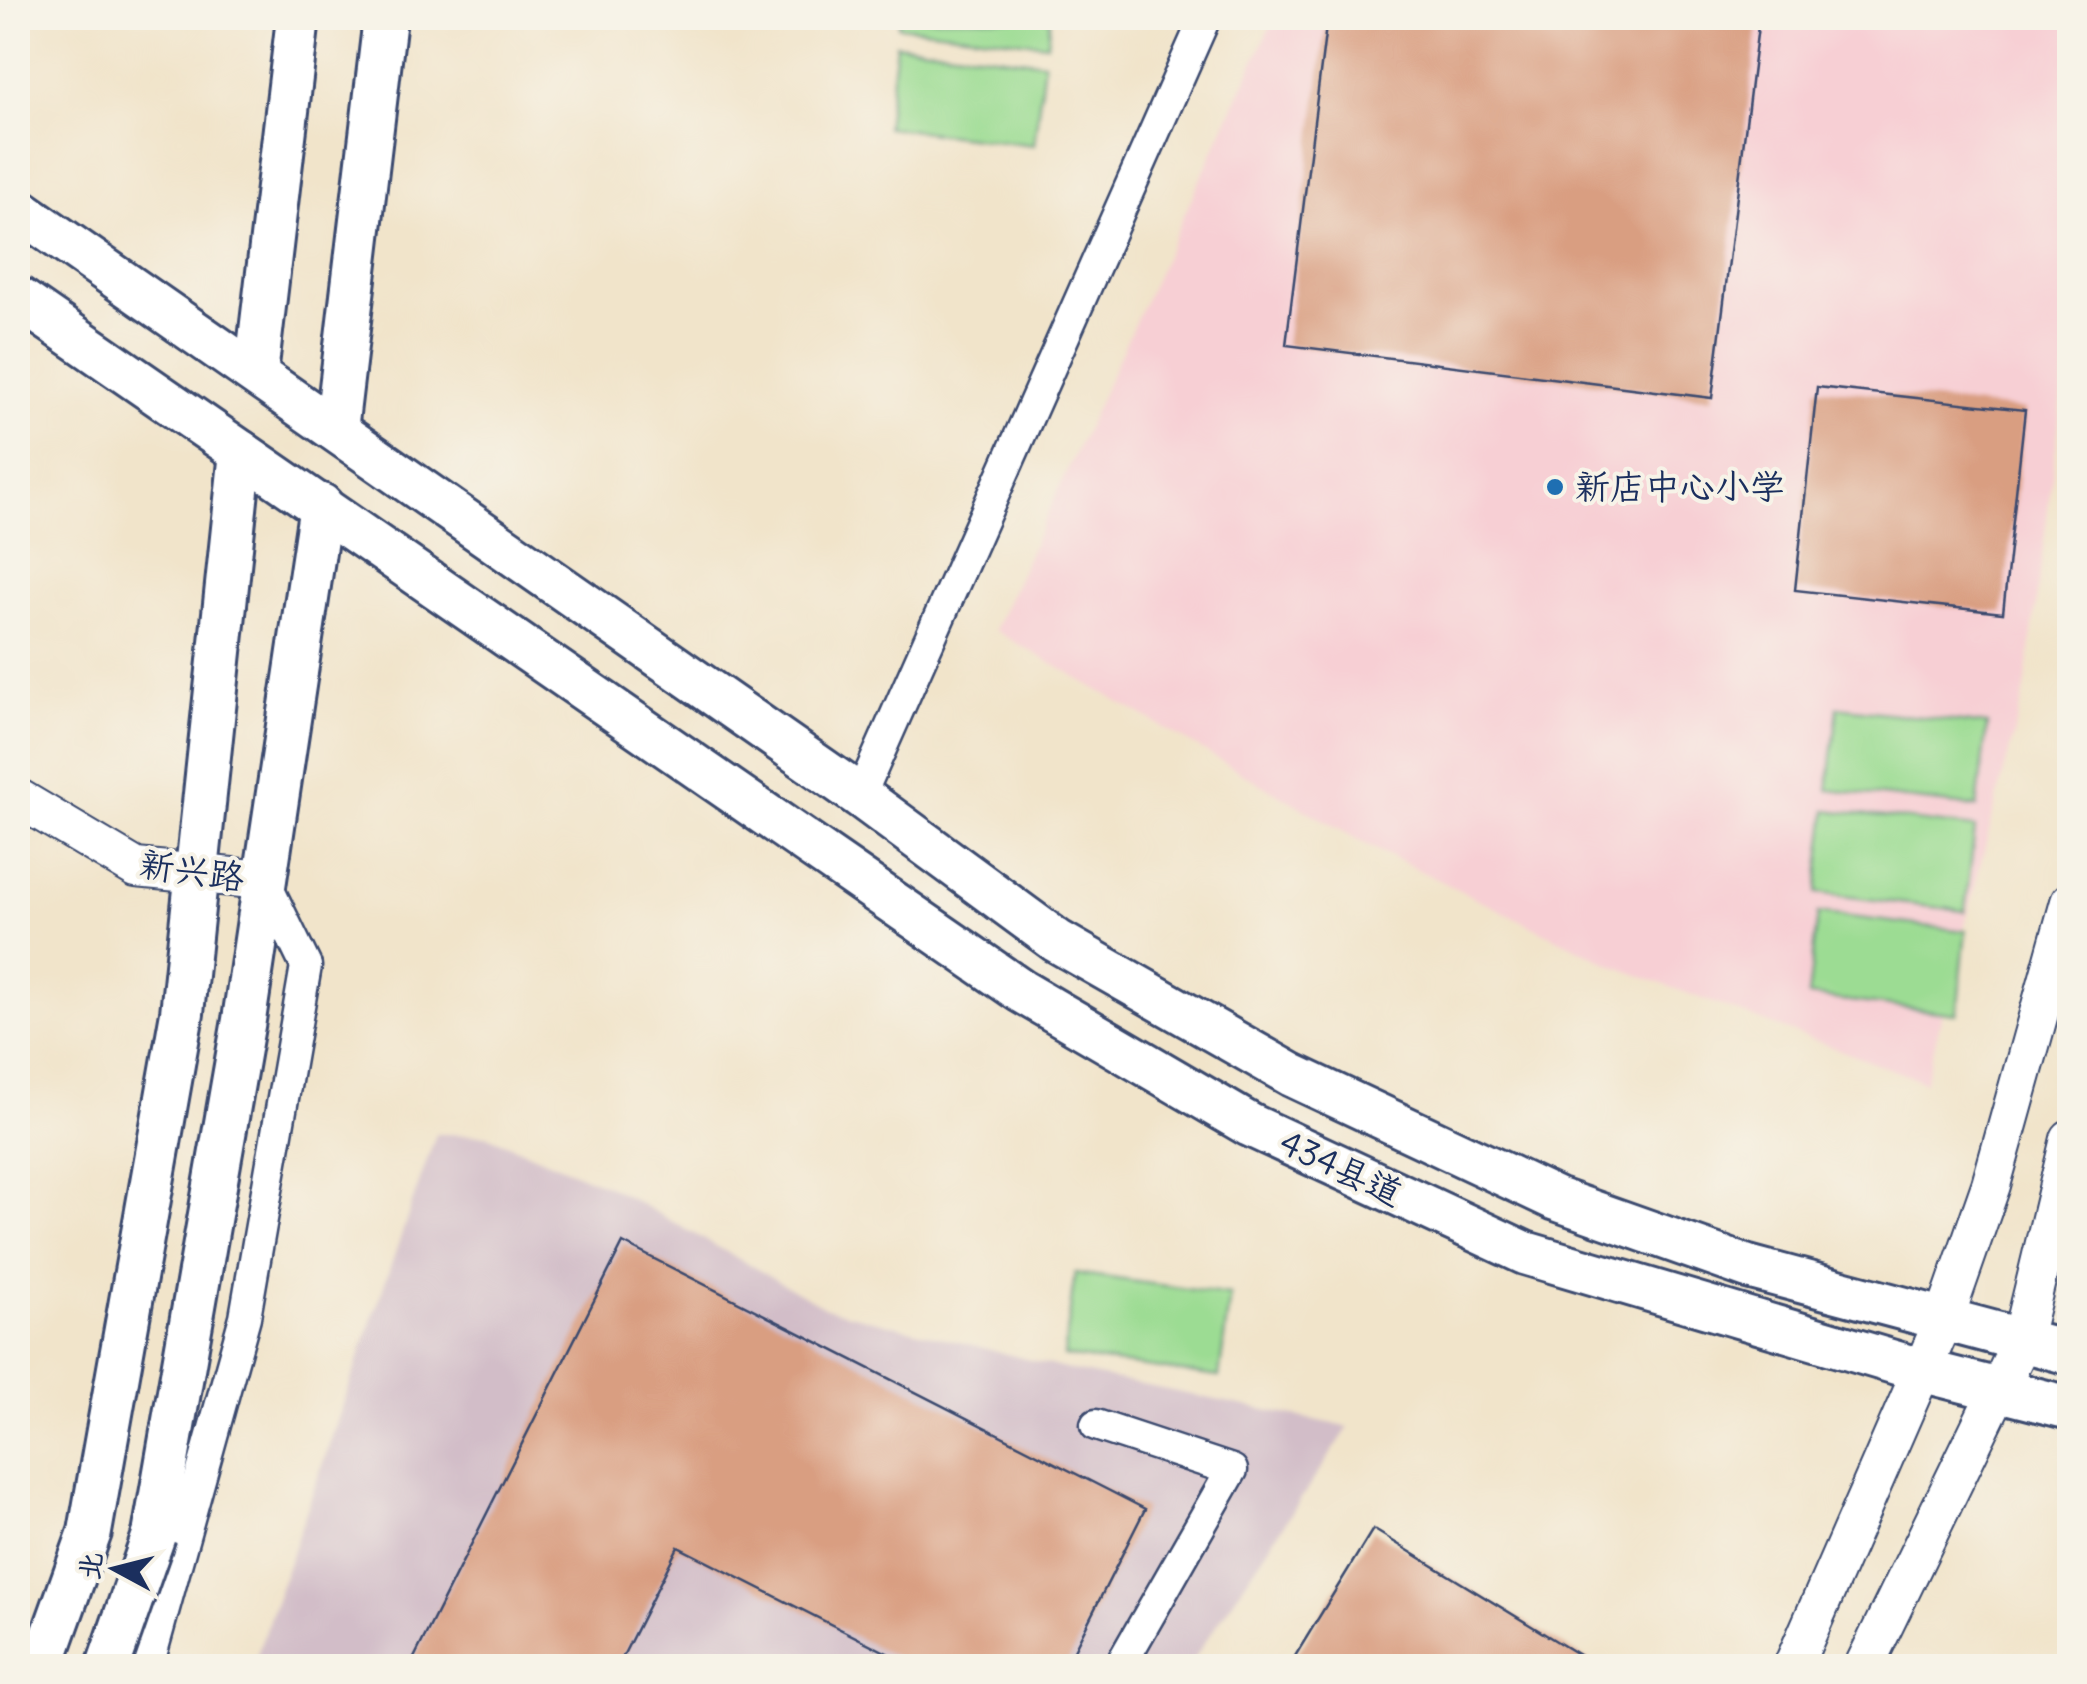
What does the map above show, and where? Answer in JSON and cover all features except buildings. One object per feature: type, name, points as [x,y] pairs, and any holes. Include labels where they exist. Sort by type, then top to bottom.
[{"type":"main road","points":[[256,374],[298,18]]},
{"type":"main road","points":[[336,430],[385,18]]},
{"type":"main road","name":"434县道","points":[[18,209],[758,724],[1058,941],[1292,1075],[1556,1200],[1748,1267],[1942,1322],[2070,1353]]},
{"type":"main road","name":"434县道","points":[[18,298],[1021,991],[1250,1125],[1525,1253],[1996,1391],[2070,1408]]},
{"type":"main road","points":[[42,1666],[90,1532],[182,1013],[241,452]]},
{"type":"main road","points":[[108,1666],[154,1535],[264,880],[321,505]]},
{"type":"street","points":[[860,796],[1205,18]]},
{"type":"street","name":"新兴路","points":[[18,798],[136,868],[264,880]]},
{"type":"street","points":[[148,1666],[245,1317],[306,966],[264,880]]},
{"type":"street","points":[[1793,1666],[1942,1322],[1991,1184],[2070,902]]},
{"type":"street","points":[[1864,1666],[2021,1342],[2070,1139]]},
{"type":"street","points":[[1096,1425],[1232,1470],[1120,1666]]},
{"type":"shaded area","name":"新店中心小学","points":[[1274,18],[2069,18],[2069,344],[2025,690],[1925,1082],[1614,966],[1365,844],[994,630]]},
{"type":"shaded area","points":[[436,1134],[487,1135],[614,1189],[826,1308],[1073,1371],[1349,1427],[1189,1666],[253,1666]]},
{"type":"green space","points":[[899,18],[1050,18],[1047,44],[898,26]]},
{"type":"green space","points":[[896,44],[1044,62],[1034,145],[886,127]]},
{"type":"green space","points":[[1838,707],[1987,725],[1977,807],[1828,790]]},
{"type":"green space","points":[[1827,810],[1975,828],[1965,911],[1817,893]]},
{"type":"green space","points":[[1818,913],[1966,931],[1957,1014],[1808,996]]},
{"type":"green space","points":[[1075,1273],[1230,1295],[1219,1377],[1064,1356]]},
{"type":"place","name":"新店中心小学","points":[[1555,487]]}]
